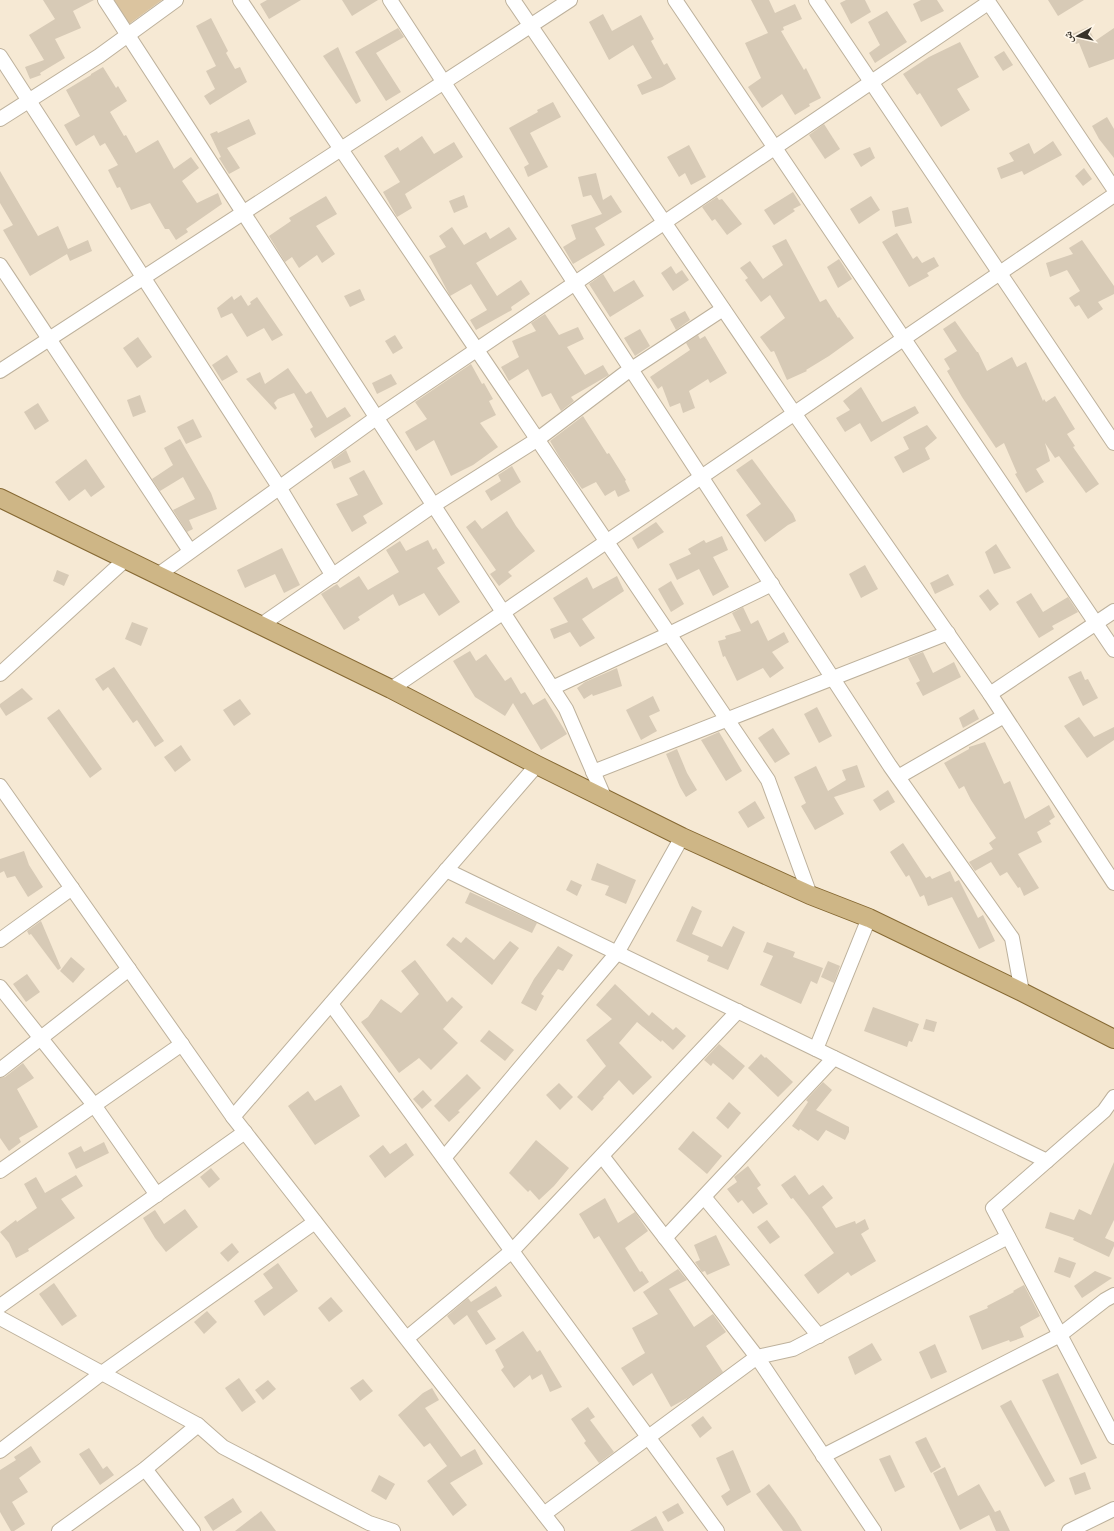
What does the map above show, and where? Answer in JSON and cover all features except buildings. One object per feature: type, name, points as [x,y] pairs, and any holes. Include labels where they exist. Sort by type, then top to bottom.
[{"type":"main road","points":[[0,498],[391,689],[536,765],[682,837],[810,896],[869,918],[1022,992],[1114,1039]]},
{"type":"street","points":[[104,0],[566,709],[605,799]]},
{"type":"street","points":[[0,119],[99,56],[176,0]]},
{"type":"street","points":[[240,0],[342,148],[768,780],[810,896]]},
{"type":"street","points":[[390,0],[898,777],[1012,938],[1022,992]]},
{"type":"street","points":[[513,0],[794,414],[990,694],[1114,883]]},
{"type":"street","points":[[0,371],[570,0]]},
{"type":"street","points":[[676,0],[1114,650]]},
{"type":"street","points":[[816,0],[1114,443]]},
{"type":"street","points":[[158,575],[376,418],[988,1],[1114,189]]},
{"type":"street","points":[[0,56],[279,487],[333,576]]},
{"type":"street","points":[[391,689],[1114,195]]},
{"type":"street","points":[[0,265],[190,552]]},
{"type":"street","points":[[261,625],[434,505],[538,438],[632,369],[723,309]]},
{"type":"street","points":[[0,674],[126,559]]},
{"type":"street","points":[[552,688],[772,584]]},
{"type":"street","points":[[990,694],[1114,611]]},
{"type":"street","points":[[593,772],[948,633]]},
{"type":"street","points":[[898,777],[1004,716]]},
{"type":"street","points":[[234,1117],[536,765]]},
{"type":"street","points":[[0,786],[245,1132],[557,1531]]},
{"type":"street","points":[[444,1158],[617,953],[682,837]]},
{"type":"street","points":[[446,870],[1047,1161]]},
{"type":"street","points":[[0,940],[72,888]]},
{"type":"street","points":[[816,1049],[869,918]]},
{"type":"street","points":[[0,1070],[129,969]]},
{"type":"street","points":[[0,986],[94,1105],[157,1195]]},
{"type":"street","points":[[331,1004],[717,1531]]},
{"type":"street","points":[[407,1338],[512,1251],[738,1011]]},
{"type":"street","points":[[0,1171],[182,1044]]},
{"type":"street","points":[[665,1238],[834,1058]]},
{"type":"street","points":[[1114,1097],[1104,1111],[993,1208],[1114,1437]]},
{"type":"street","points":[[0,1306],[245,1132]]},
{"type":"street","points":[[602,1156],[757,1357],[874,1531]]},
{"type":"street","points":[[704,1197],[819,1336]]},
{"type":"street","points":[[0,1451],[102,1373],[315,1222]]},
{"type":"street","points":[[544,1514],[757,1357],[793,1349],[1008,1237]]},
{"type":"street","points":[[823,1456],[1060,1335],[1105,1300],[1114,1295]]},
{"type":"street","points":[[0,1318],[198,1425],[223,1447],[365,1527],[393,1531]]},
{"type":"street","points":[[59,1531],[145,1469],[198,1425]]},
{"type":"street","points":[[145,1469],[193,1531]]},
{"type":"street","points":[[1069,1531],[1114,1509]]},
{"type":"shaded area","points":[[114,0],[162,0],[129,24]]}]
